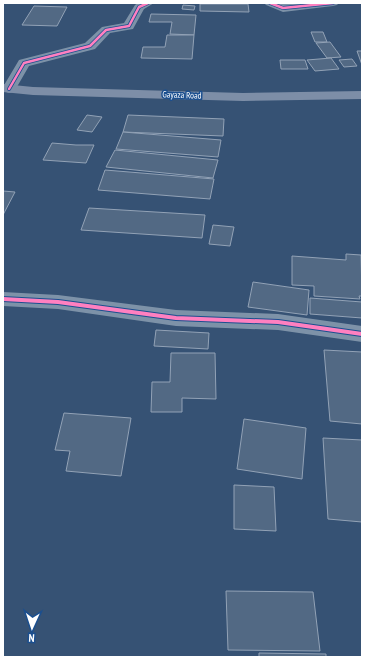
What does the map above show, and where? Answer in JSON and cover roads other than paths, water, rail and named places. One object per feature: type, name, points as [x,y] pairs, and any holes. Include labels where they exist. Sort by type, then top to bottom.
[{"type":"main road","name":"Gayaza Road","points":[[6,89],[243,97],[362,95]]},
{"type":"street","points":[[6,89],[24,63],[90,46],[106,30],[130,26],[139,7],[148,3]]},
{"type":"street","points":[[270,3],[283,8],[332,3]]},
{"type":"street","points":[[3,299],[58,302],[176,318],[278,322],[362,334]]}]
